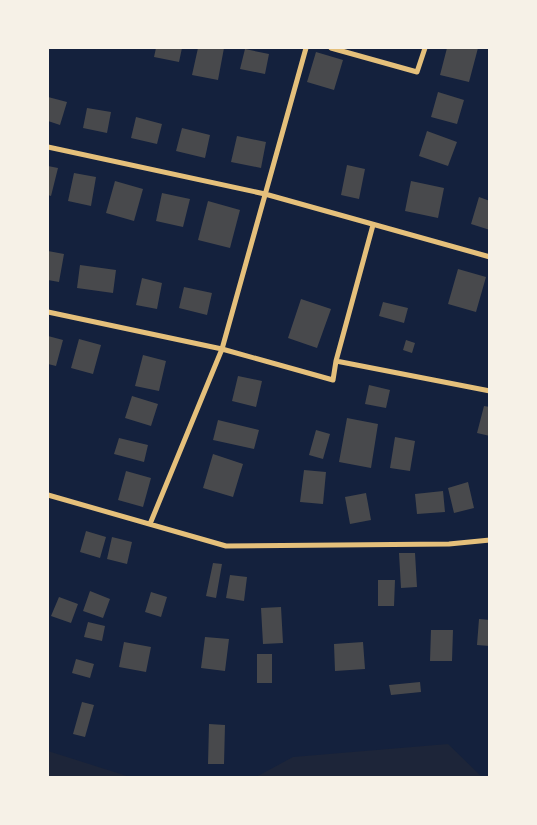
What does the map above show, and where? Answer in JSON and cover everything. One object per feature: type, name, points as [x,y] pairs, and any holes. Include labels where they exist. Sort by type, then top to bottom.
[{"type":"street","points":[[150,524],[222,349],[306,48]]},
{"type":"street","points":[[331,48],[417,72],[425,48]]},
{"type":"street","points":[[48,147],[265,194],[490,257]]},
{"type":"street","points":[[48,312],[222,349],[333,380],[336,361],[373,225]]},
{"type":"street","points":[[336,361],[490,391]]},
{"type":"street","points":[[48,495],[226,546],[448,544],[490,540]]},
{"type":"shaded area","points":[[448,744],[482,777],[256,777],[293,757]]},
{"type":"shaded area","points":[[48,751],[130,777],[48,777]]},
{"type":"building","points":[[156,48],[182,48],[179,62],[154,57]]},
{"type":"building","points":[[198,48],[224,48],[218,80],[192,75]]},
{"type":"building","points":[[447,48],[478,48],[469,82],[440,75]]},
{"type":"building","points":[[245,49],[269,54],[265,74],[240,69]]},
{"type":"building","points":[[316,52],[343,60],[334,90],[307,82]]},
{"type":"building","points":[[438,92],[464,100],[457,124],[431,117]]},
{"type":"building","points":[[48,97],[67,102],[60,125],[48,121]]},
{"type":"building","points":[[87,108],[111,112],[107,133],[83,128]]},
{"type":"building","points":[[136,117],[162,124],[157,144],[131,138]]},
{"type":"building","points":[[182,128],[210,135],[205,158],[176,151]]},
{"type":"building","points":[[427,131],[457,142],[448,166],[419,156]]},
{"type":"building","points":[[237,136],[266,142],[261,168],[231,162]]},
{"type":"building","points":[[347,165],[365,169],[359,199],[341,195]]},
{"type":"building","points":[[48,166],[58,168],[51,196],[48,195]]},
{"type":"building","points":[[74,173],[96,177],[91,206],[68,201]]},
{"type":"building","points":[[115,181],[143,189],[134,221],[106,213]]},
{"type":"building","points":[[411,181],[444,188],[438,218],[405,211]]},
{"type":"building","points":[[162,193],[190,199],[183,227],[156,221]]},
{"type":"building","points":[[479,197],[490,201],[490,230],[471,224]]},
{"type":"building","points":[[208,201],[240,210],[230,248],[198,240]]},
{"type":"building","points":[[48,251],[64,254],[59,282],[48,280]]},
{"type":"building","points":[[80,265],[116,270],[113,293],[77,288]]},
{"type":"building","points":[[458,269],[486,277],[476,312],[448,304]]},
{"type":"building","points":[[142,278],[162,283],[157,309],[136,305]]},
{"type":"building","points":[[184,287],[212,293],[207,315],[179,308]]},
{"type":"building","points":[[301,299],[331,309],[317,348],[288,338]]},
{"type":"building","points":[[383,302],[408,308],[404,323],[379,316]]},
{"type":"building","points":[[48,336],[63,340],[56,366],[48,364]]},
{"type":"building","points":[[79,339],[101,345],[93,374],[71,368]]},
{"type":"building","points":[[406,340],[415,343],[412,353],[403,350]]},
{"type":"building","points":[[143,355],[166,361],[159,391],[135,386]]},
{"type":"building","points":[[238,376],[262,381],[256,407],[232,401]]},
{"type":"building","points":[[369,385],[390,390],[386,408],[365,404]]},
{"type":"building","points":[[132,396],[158,404],[151,426],[125,418]]},
{"type":"building","points":[[484,406],[490,407],[490,436],[477,433]]},
{"type":"building","points":[[347,418],[378,424],[371,468],[339,462]]},
{"type":"building","points":[[218,420],[259,430],[254,449],[213,440]]},
{"type":"building","points":[[316,430],[330,434],[323,459],[309,455]]},
{"type":"building","points":[[395,437],[415,441],[410,471],[390,468]]},
{"type":"building","points":[[119,438],[148,445],[144,462],[114,454]]},
{"type":"building","points":[[213,454],[243,464],[233,497],[203,488]]},
{"type":"building","points":[[304,470],[326,472],[323,504],[300,502]]},
{"type":"building","points":[[126,471],[151,478],[143,507],[118,500]]},
{"type":"building","points":[[468,482],[474,508],[454,513],[448,488]]},
{"type":"building","points":[[443,491],[445,512],[417,514],[415,494]]},
{"type":"building","points":[[366,493],[371,520],[350,524],[345,497]]},
{"type":"building","points":[[86,531],[106,537],[100,558],[80,552]]},
{"type":"building","points":[[112,537],[132,542],[127,564],[107,559]]},
{"type":"building","points":[[399,553],[415,553],[417,587],[401,588]]},
{"type":"building","points":[[213,563],[222,564],[216,598],[206,596]]},
{"type":"building","points":[[230,575],[247,577],[244,601],[226,598]]},
{"type":"building","points":[[378,580],[395,580],[394,606],[378,606]]},
{"type":"building","points":[[90,591],[110,599],[103,618],[83,611]]},
{"type":"building","points":[[151,592],[167,597],[161,617],[145,612]]},
{"type":"building","points":[[59,597],[78,604],[71,623],[51,616]]},
{"type":"building","points":[[281,607],[283,643],[263,644],[261,608]]},
{"type":"building","points":[[479,619],[490,620],[490,646],[477,645]]},
{"type":"building","points":[[88,622],[105,626],[102,641],[84,637]]},
{"type":"building","points":[[431,630],[453,630],[452,661],[430,661]]},
{"type":"building","points":[[205,637],[229,639],[225,671],[201,668]]},
{"type":"building","points":[[124,642],[151,647],[146,672],[119,667]]},
{"type":"building","points":[[363,642],[365,669],[335,671],[334,644]]},
{"type":"building","points":[[257,654],[272,654],[272,683],[257,683]]},
{"type":"building","points":[[76,659],[94,664],[90,678],[72,673]]},
{"type":"building","points":[[420,682],[421,692],[391,695],[389,685]]},
{"type":"building","points":[[82,702],[94,705],[85,737],[73,734]]},
{"type":"building","points":[[209,724],[225,725],[224,764],[208,764]]}]
